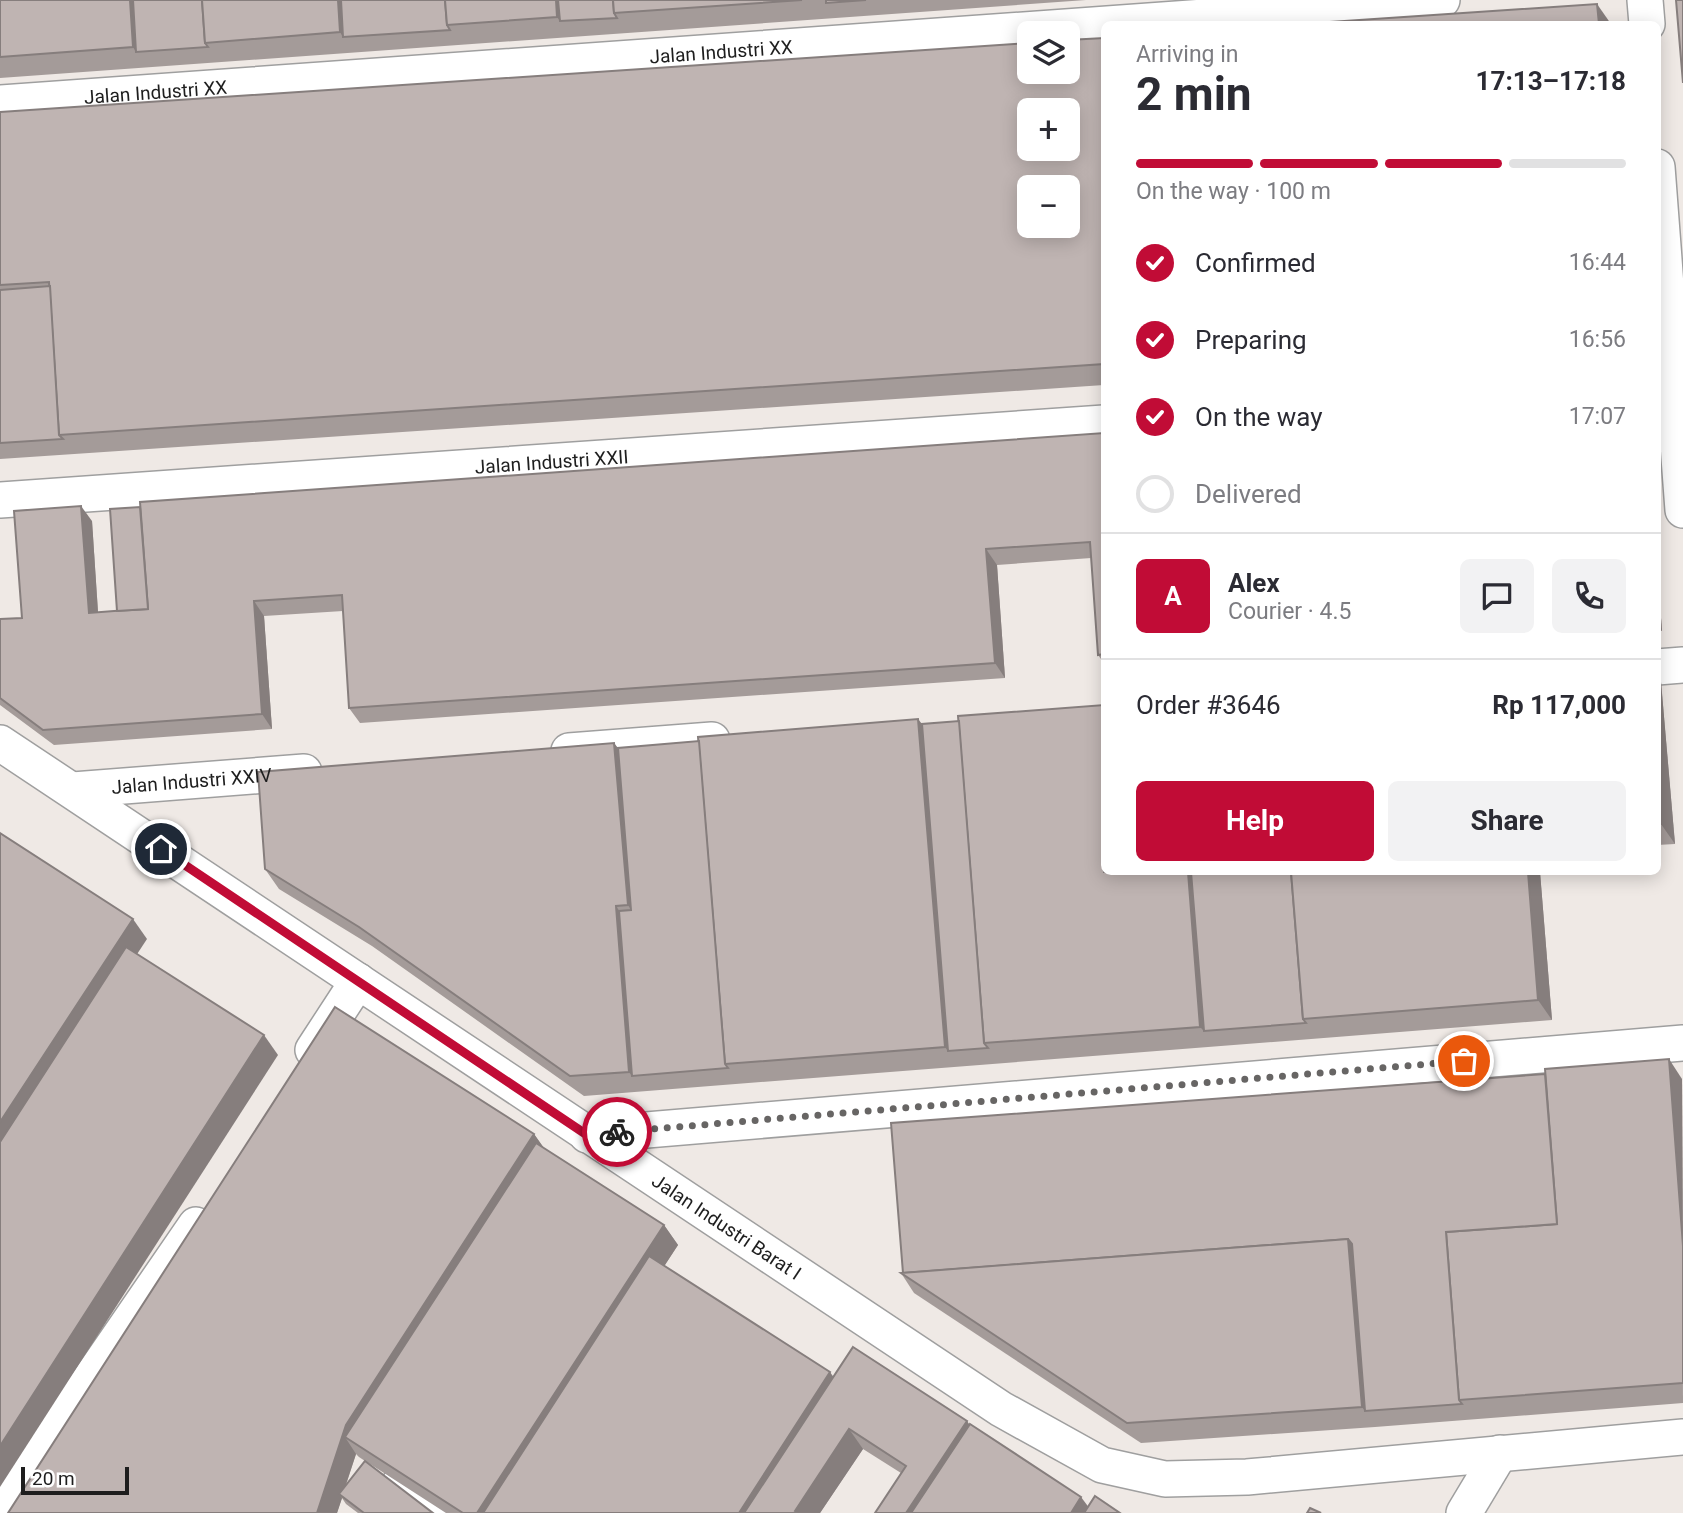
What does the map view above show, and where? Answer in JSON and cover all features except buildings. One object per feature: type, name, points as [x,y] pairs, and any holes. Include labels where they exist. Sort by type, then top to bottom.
[{"type":"street","name":"Jalan Industri XX","points":[[1148,21],[1442,0]]},
{"type":"street","points":[[1645,0],[1647,21]]},
{"type":"street","name":"Jalan Industri XX","points":[[0,103],[1101,24]]},
{"type":"street","points":[[1661,228],[1683,510]]},
{"type":"street","name":"Jalan Industri XXII","points":[[0,500],[1101,424]]},
{"type":"street","points":[[1661,667],[1683,666]]},
{"type":"street","points":[[533,754],[742,738]]},
{"type":"street","name":"Jalan Industri Barat I","points":[[0,743],[1001,1409],[1102,1465],[1165,1479],[1247,1476],[1683,1437]]},
{"type":"street","name":"Jalan Industri XXIV","points":[[73,790],[338,769]]},
{"type":"street","points":[[297,1075],[358,981]]},
{"type":"street","points":[[587,1135],[1683,1043]]},
{"type":"street","points":[[0,1510],[212,1202]]},
{"type":"street","points":[[1465,1513],[1500,1453]]},
{"type":"street","points":[[397,1487],[435,1513]]},
{"type":"way so far","points":[[617,1132],[1464,1061]]},
{"type":"route","points":[[161,849],[587,1135],[617,1132]]}]
